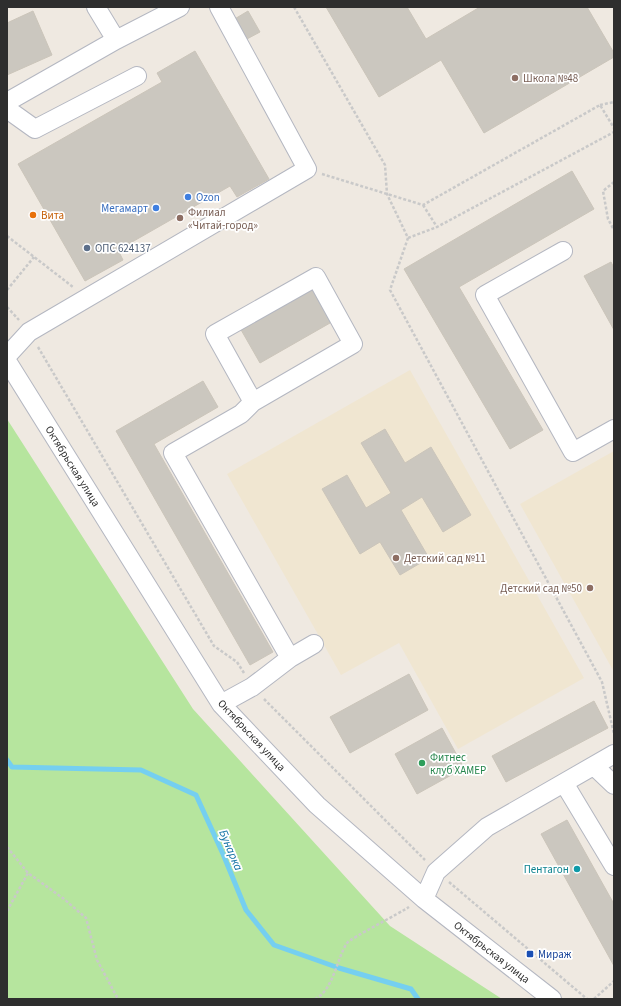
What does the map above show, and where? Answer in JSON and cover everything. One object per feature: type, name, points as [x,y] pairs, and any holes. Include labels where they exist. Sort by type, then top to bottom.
[{"type":"street","points":[[96,7],[116,40]]},
{"type":"street","points":[[7,102],[116,40],[180,7]]},
{"type":"street","points":[[7,356],[29,332],[307,169],[219,7]]},
{"type":"street","points":[[7,109],[35,129],[137,76]]},
{"type":"street","points":[[563,251],[485,295],[573,452],[614,429]]},
{"type":"street","points":[[253,402],[215,334],[316,277],[353,344],[253,402],[241,414],[173,453],[290,658]]},
{"type":"street","name":"Октябрьская улица","points":[[7,361],[221,704],[317,805],[424,899],[552,999]]},
{"type":"street","points":[[221,704],[252,687],[290,658],[314,644]]},
{"type":"street","points":[[424,899],[436,872],[486,827],[614,754]]},
{"type":"street","points":[[594,766],[614,785]]},
{"type":"street","points":[[564,783],[614,866]]},
{"type":"path","points":[[294,7],[386,166],[387,194],[408,238],[390,290],[602,682],[614,734]]},
{"type":"path","points":[[423,205],[600,105],[614,102]]},
{"type":"path","points":[[600,105],[614,128]]},
{"type":"path","points":[[408,238],[437,227],[614,132]]},
{"type":"path","points":[[307,169],[423,205],[437,227]]},
{"type":"path","points":[[614,182],[603,191],[608,219],[614,230]]},
{"type":"path","points":[[7,236],[87,298]]},
{"type":"path","points":[[7,290],[34,257]]},
{"type":"path","points":[[7,847],[28,874],[64,899],[86,918],[97,960],[118,999]]},
{"type":"path","points":[[7,911],[28,874]]},
{"type":"path","points":[[315,999],[321,996],[333,977],[348,942],[424,899]]},
{"type":"path","points":[[594,999],[614,981]]},
{"type":"shaded area","name":"Детский сад №11","points":[[410,370],[584,678],[458,749],[399,643],[341,675],[227,474]]},
{"type":"shaded area","name":"Детский сад №50","points":[[614,451],[614,672],[520,504]]},
{"type":"green space","points":[[7,419],[193,709],[390,926],[502,999],[7,999]]},
{"type":"building","name":"Школа №48","points":[[326,7],[407,7],[426,39],[480,7],[587,7],[614,53],[614,57],[484,133],[441,60],[379,97]]},
{"type":"building","points":[[33,11],[52,55],[7,75],[7,23]]},
{"type":"building","points":[[248,11],[260,32],[245,40],[233,20]]},
{"type":"building","points":[[195,51],[269,179],[237,197],[230,186],[118,250],[123,260],[85,281],[18,164],[162,82],[157,73]]},
{"type":"building","points":[[572,171],[594,209],[459,287],[543,430],[510,449],[404,269]]},
{"type":"building","points":[[611,262],[614,268],[614,330],[584,276]]},
{"type":"building","points":[[317,285],[337,319],[260,363],[240,328]]},
{"type":"building","points":[[203,381],[218,407],[154,444],[273,652],[250,665],[116,431]]},
{"type":"building","points":[[385,429],[405,463],[431,447],[471,515],[443,532],[422,497],[401,510],[429,558],[400,575],[380,542],[360,554],[322,489],[347,475],[366,508],[391,493],[361,443]]},
{"type":"building","points":[[409,674],[428,710],[350,753],[330,717]]},
{"type":"building","points":[[594,701],[608,728],[506,782],[492,756]]},
{"type":"building","points":[[442,728],[464,768],[417,794],[395,754]]},
{"type":"building","name":"Пентагон","points":[[567,820],[614,904],[614,966],[541,834]]},
{"type":"waterway","name":"Бунарка","points":[[7,760],[12,767],[141,770],[196,795],[223,854],[246,910],[274,945],[339,968],[411,989],[418,999]]},
{"type":"place","name":"Школа №48","points":[[515,78]]},
{"type":"place","name":"Ozon","points":[[188,197]]},
{"type":"place","name":"Мегамарт","points":[[156,208]]},
{"type":"place","name":"Вита","points":[[33,215]]},
{"type":"place","name":"Филиал «Читай-город»","points":[[180,218]]},
{"type":"place","name":"ОПС 624137","points":[[87,248]]},
{"type":"place","name":"Детский сад №11","points":[[396,558]]},
{"type":"place","name":"Детский сад №50","points":[[590,588]]},
{"type":"place","name":"Фитнес клуб ХАМЕР","points":[[422,763]]},
{"type":"place","name":"Пентагон","points":[[577,869]]},
{"type":"place","name":"Мираж","points":[[530,954]]}]
